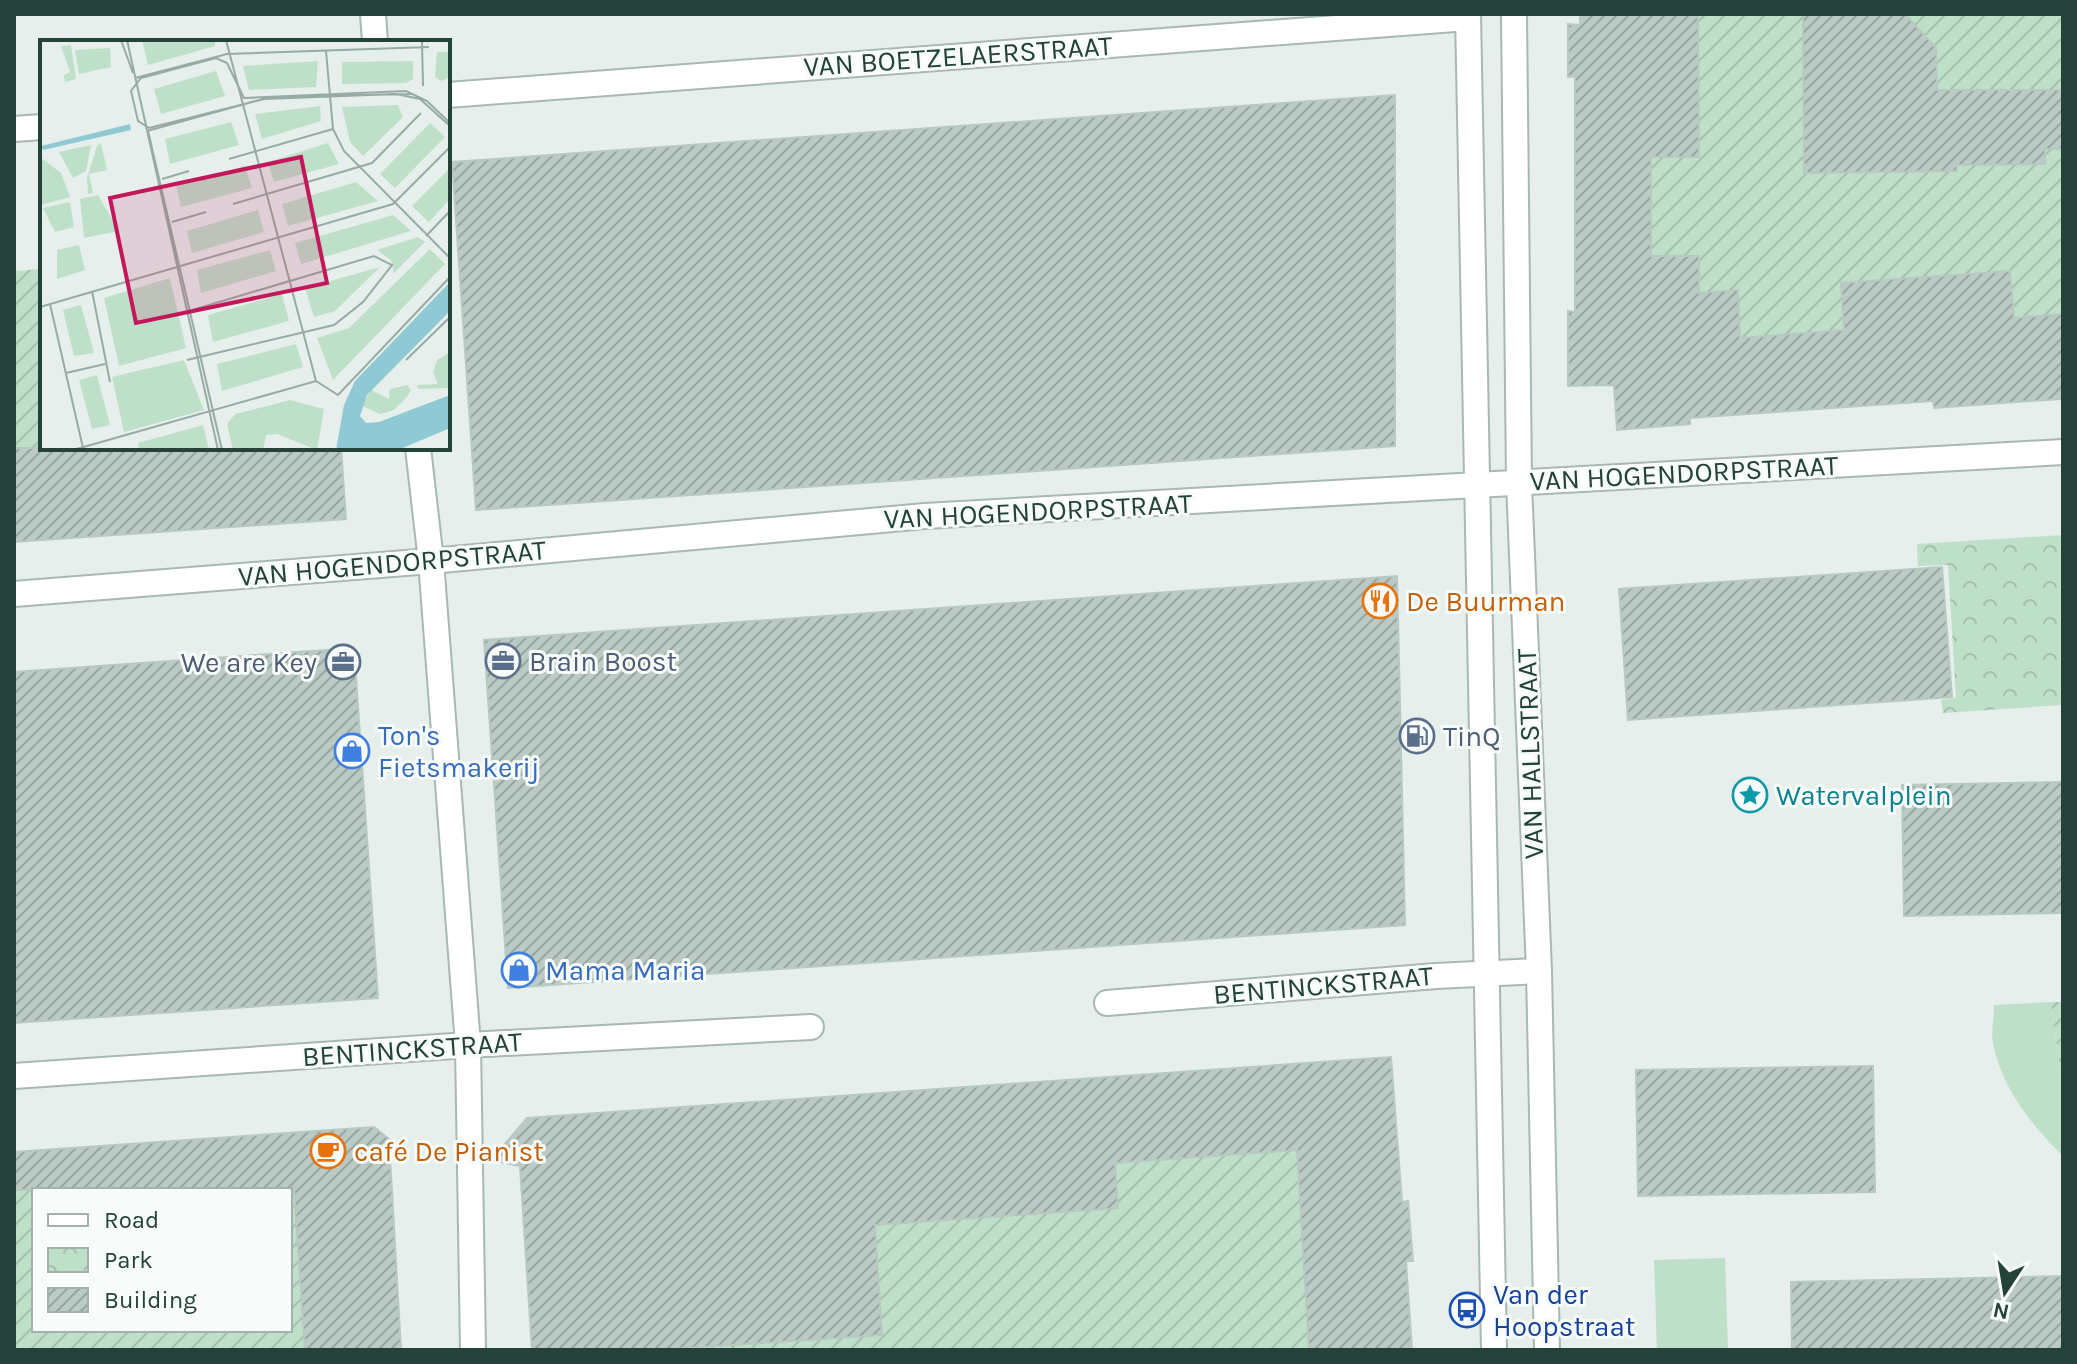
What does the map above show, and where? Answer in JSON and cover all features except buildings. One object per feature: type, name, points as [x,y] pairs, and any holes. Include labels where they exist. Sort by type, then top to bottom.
[{"type":"street","points":[[373,14],[375,40]]},
{"type":"street","name":"VAN HALLSTRAAT","points":[[1514,14],[1519,482],[1539,971],[1547,1350]]},
{"type":"street","name":"VAN HALLSTRAAT","points":[[1468,16],[1494,1350]]},
{"type":"street","name":"VAN BOETZELAERSTRAAT","points":[[450,95],[1468,16]]},
{"type":"street","points":[[14,129],[40,127]]},
{"type":"street","points":[[418,450],[431,561],[468,1045],[473,1350]]},
{"type":"street","name":"VAN HOGENDORPSTRAAT","points":[[14,594],[431,561],[925,516],[2063,452]]},
{"type":"street","name":"BENTINCKSTRAAT","points":[[1107,1003],[1485,972],[1539,971]]},
{"type":"street","name":"BENTINCKSTRAAT","points":[[14,1076],[468,1045],[811,1027]]},
{"type":"green space","points":[[1620,14],[2063,14],[2063,359],[1626,393]]},
{"type":"green space","points":[[40,269],[41,450],[14,501],[14,271]]},
{"type":"green space","points":[[2063,535],[2063,705],[1943,713],[1941,700],[1956,698],[1948,565],[1918,566],[1917,544]]},
{"type":"green space","points":[[2051,1002],[2063,1092],[2063,1156],[2019,1105],[2003,1075],[1992,1038],[1994,1005]]},
{"type":"green space","points":[[2051,1002],[2063,1002],[2063,1092]]},
{"type":"green space","points":[[1354,1107],[1361,1350],[592,1350],[576,1148]]},
{"type":"green space","points":[[336,1169],[344,1350],[14,1350],[14,1189]]},
{"type":"green space","points":[[1725,1258],[1728,1350],[1657,1350],[1654,1260]]},
{"type":"place","name":"De Buurman","points":[[1380,601]]},
{"type":"place","name":"Brain Boost","points":[[503,661]]},
{"type":"place","name":"We are Key","points":[[343,662]]},
{"type":"place","name":"TinQ","points":[[1417,736]]},
{"type":"place","name":"Ton's Fietsmakerij","points":[[352,751]]},
{"type":"place","name":"Watervalplein","points":[[1750,795]]},
{"type":"place","name":"Mama Maria","points":[[519,970]]},
{"type":"place","name":"café De Pianist","points":[[328,1151]]},
{"type":"place","name":"Van der Hoopstraat","points":[[1467,1310]]}]
